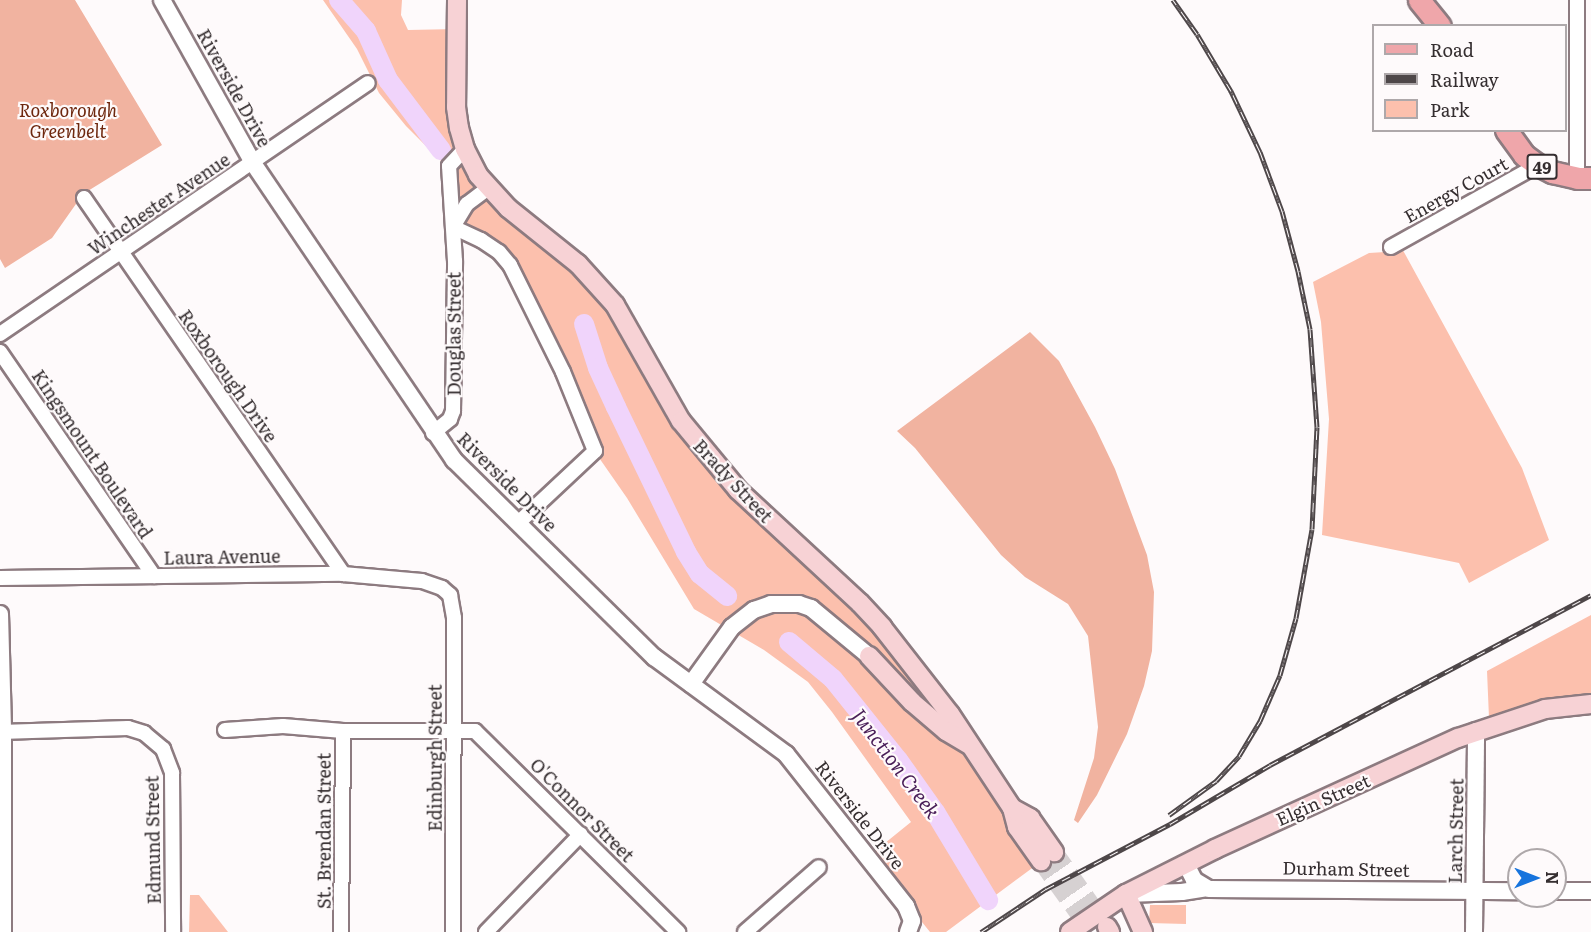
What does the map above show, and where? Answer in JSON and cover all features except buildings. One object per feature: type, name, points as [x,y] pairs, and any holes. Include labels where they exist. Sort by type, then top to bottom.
[{"type":"main road","points":[[457,0],[456,107],[465,149]]},
{"type":"main road","points":[[1419,0],[1438,24]]},
{"type":"main road","name":"49","points":[[1507,132],[1524,155],[1538,165],[1552,172],[1584,178]]},
{"type":"main road","name":"Brady Street","points":[[465,149],[488,188],[594,280],[627,324],[694,440],[738,490],[860,603],[915,667],[1012,808],[1017,827],[1048,856]]},
{"type":"main road","points":[[868,656],[898,669],[915,667]]},
{"type":"main road","points":[[868,656],[912,702],[946,731],[972,747]]},
{"type":"main road","name":"Elgin Street","points":[[1070,932],[1126,894],[1186,864],[1476,731],[1545,709],[1591,704]]},
{"type":"main road","points":[[1126,894],[1143,932]]},
{"type":"street","name":"Riverside Drive","points":[[162,0],[253,163],[433,433],[454,460],[654,657],[786,754],[901,898],[910,924]]},
{"type":"street","points":[[1577,0],[1584,178]]},
{"type":"street","name":"Winchester Avenue","points":[[0,334],[368,83]]},
{"type":"street","name":"Douglas Street","points":[[433,433],[450,419],[453,411],[453,227],[450,211],[449,166],[465,149]]},
{"type":"street","name":"Energy Court","points":[[1391,247],[1538,165]]},
{"type":"street","points":[[488,188],[467,204],[453,227],[481,240],[499,252],[510,265],[563,372],[595,451],[519,522]]},
{"type":"street","name":"Roxborough Drive","points":[[84,198],[343,574]]},
{"type":"street","name":"Kingsmount Boulevard","points":[[0,352],[154,576]]},
{"type":"street","name":"Laura Avenue","points":[[0,578],[343,574],[422,582],[442,588]]},
{"type":"street","name":"Edinburgh Street","points":[[442,588],[450,595],[454,618],[453,932]]},
{"type":"street","points":[[691,684],[732,627],[754,610],[771,604],[799,604],[811,609],[868,656]]},
{"type":"street","points":[[0,614],[3,932]]},
{"type":"street","name":"O'Connor Street","points":[[225,730],[283,726],[343,731],[468,730],[481,735],[678,932]]},
{"type":"street","name":"Edmund Street","points":[[2,732],[128,728],[144,733],[163,750],[172,773],[173,932]]},
{"type":"street","name":"St. Brendan Street","points":[[341,932],[343,731]]},
{"type":"street","name":"Larch Street","points":[[1474,932],[1476,731]]},
{"type":"street","points":[[486,932],[581,834]]},
{"type":"street","points":[[1186,864],[1194,880],[1206,888]]},
{"type":"street","points":[[745,932],[819,867]]},
{"type":"street","name":"Durham Street","points":[[1126,894],[1182,892],[1206,888],[1507,891]]},
{"type":"street","points":[[1567,891],[1591,891]]},
{"type":"green space","name":"Roxborough Greenbelt","points":[[0,0],[75,0],[162,145],[83,194],[52,238],[5,268],[0,259]]},
{"type":"green space","points":[[323,0],[402,0],[401,15],[408,30],[457,29],[457,106],[473,164],[579,263],[682,420],[776,526],[951,712],[1035,866],[946,932],[930,932],[869,856],[911,822],[808,682],[764,650],[694,609],[627,498],[595,452],[509,266],[462,231],[448,168],[406,126],[379,93],[357,49]]},
{"type":"green space","points":[[1399,243],[1522,468],[1549,540],[1469,583],[1459,563],[1322,535],[1329,419],[1321,322],[1313,282],[1369,253],[1385,252]]},
{"type":"green space","points":[[1030,332],[1059,361],[1095,427],[1115,469],[1147,555],[1154,592],[1152,651],[1144,686],[1127,734],[1097,795],[1078,823],[1074,820],[1094,758],[1098,727],[1088,636],[1068,604],[1025,577],[1001,555],[915,448],[897,431]]},
{"type":"green space","points":[[1591,615],[1591,698],[1540,701],[1489,718],[1487,671]]},
{"type":"green space","points":[[190,895],[199,895],[228,932],[189,932]]},
{"type":"green space","points":[[1150,905],[1186,905],[1186,924],[1149,923]]},
{"type":"waterway","name":"Junction Creek","points":[[339,0],[366,31],[388,80],[441,150]]},
{"type":"waterway","name":"Junction Creek","points":[[584,324],[598,368],[686,552],[700,574],[727,596]]},
{"type":"waterway","name":"Junction Creek","points":[[789,642],[833,679],[898,760],[935,812],[988,900]]},
{"type":"tunnel","points":[[1054,852],[1106,926]]},
{"type":"tunnel","points":[[1041,861],[1092,932]]},
{"type":"railway","points":[[1169,815],[1216,781],[1239,756],[1260,721],[1280,675],[1296,618],[1312,529],[1317,427],[1310,329],[1282,211],[1260,152],[1231,91],[1197,34],[1173,0]]},
{"type":"railway","points":[[981,932],[1046,889],[1170,824],[1270,765],[1591,595]]}]
